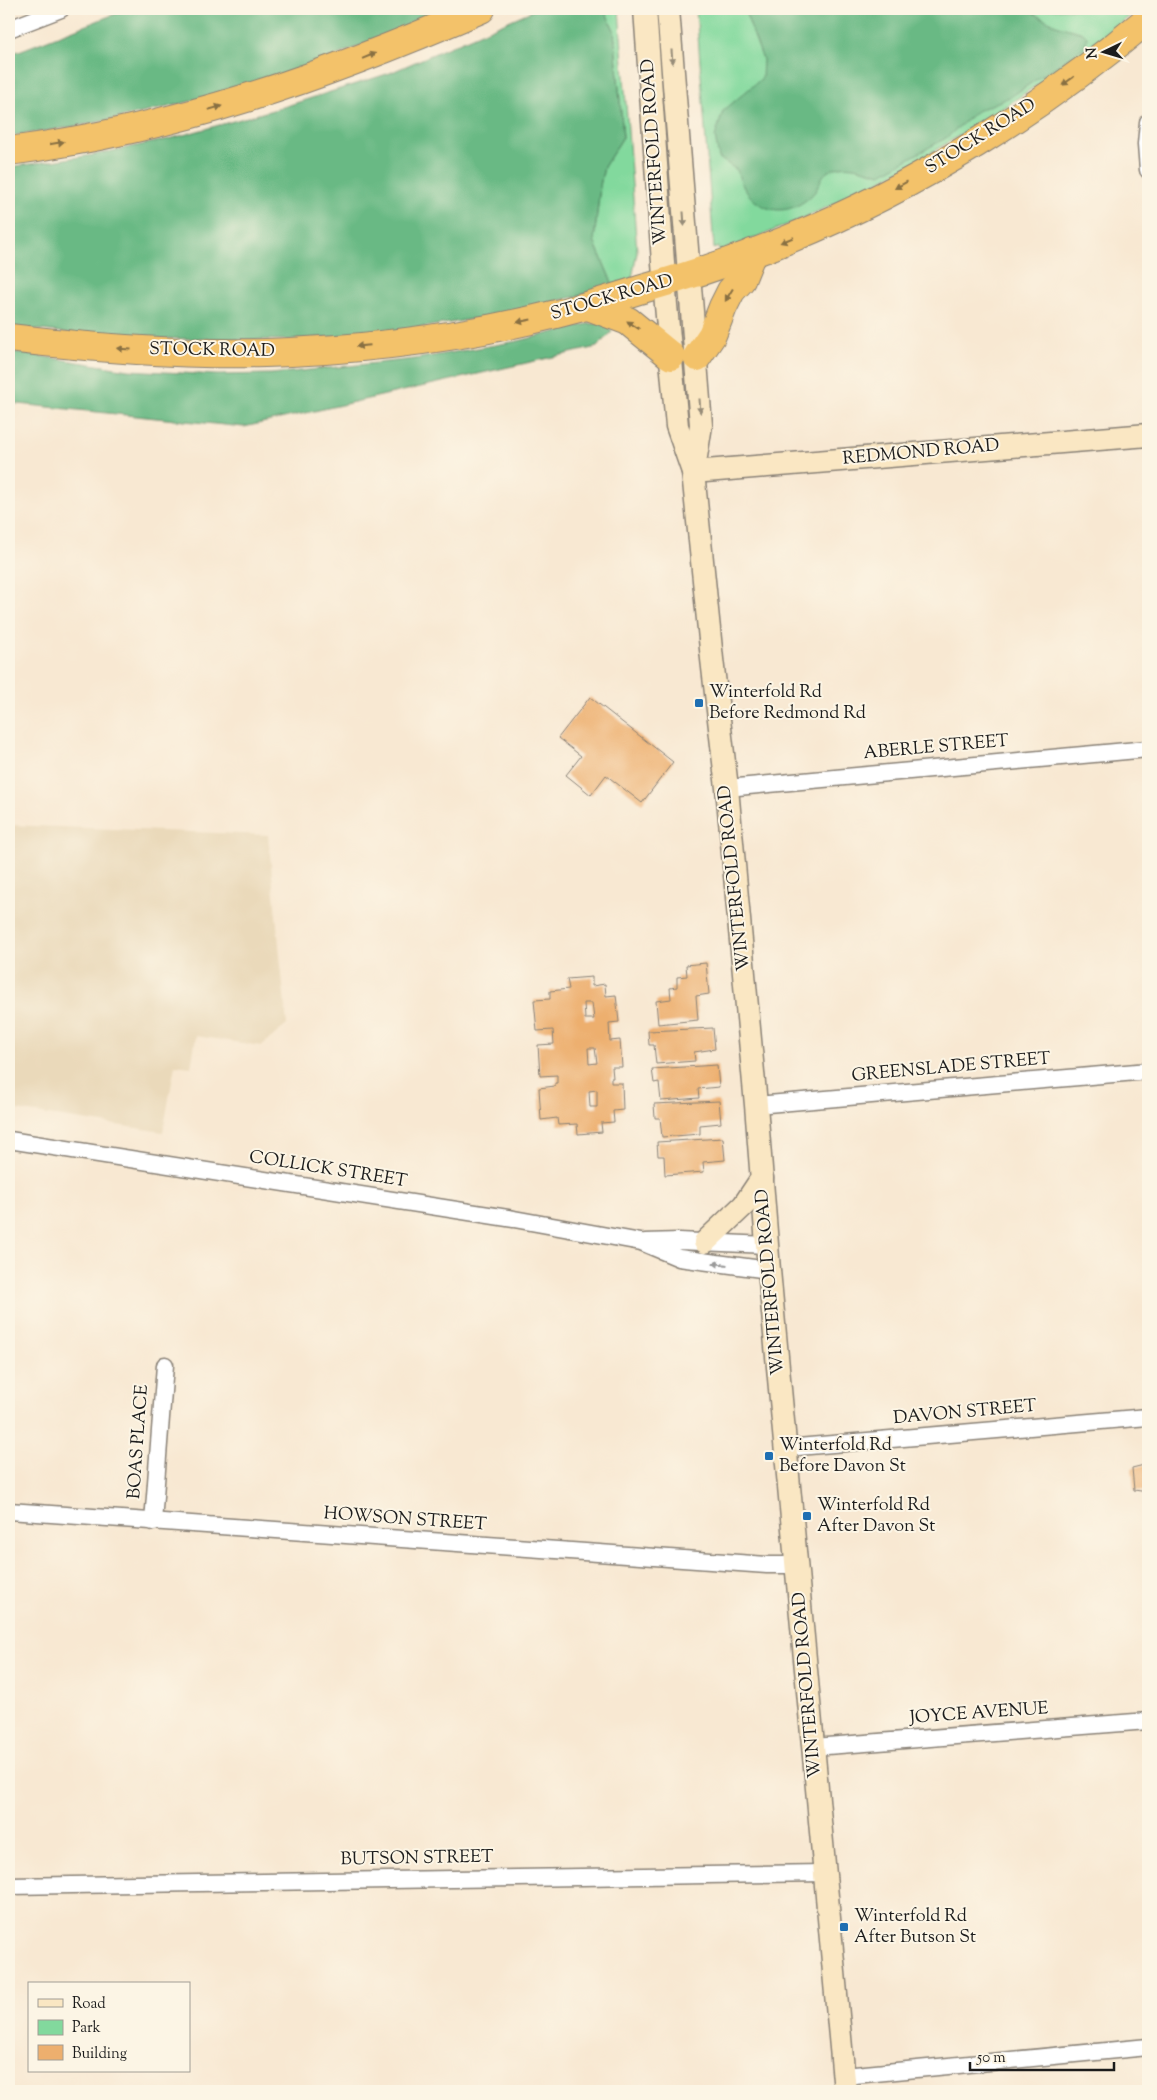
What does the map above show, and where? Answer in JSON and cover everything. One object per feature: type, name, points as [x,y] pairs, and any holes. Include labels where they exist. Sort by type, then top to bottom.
[{"type":"highway","points":[[9,151],[154,125],[220,107],[343,66],[480,9]]},
{"type":"highway","name":"STOCK ROAD","points":[[9,338],[139,350],[212,353],[276,352],[384,344],[447,336],[504,326],[588,306],[677,279],[752,253],[822,225],[890,191],[1007,123],[1067,82],[1148,19]]},
{"type":"highway","points":[[588,306],[628,321],[684,356],[712,334],[731,291],[741,280],[752,253]]},
{"type":"main road","name":"WINTERFOLD ROAD","points":[[645,9],[677,279],[684,356],[677,426],[693,472],[727,788],[769,1270],[845,2083]]},
{"type":"main road","name":"WINTERFOLD ROAD","points":[[668,9],[677,279]]},
{"type":"main road","name":"REDMOND ROAD","points":[[693,472],[1148,435]]},
{"type":"main road","points":[[706,1242],[744,1205],[762,1178]]},
{"type":"street","points":[[9,29],[61,9]]},
{"type":"street","points":[[1148,122],[1146,144],[1148,170]]},
{"type":"street","name":"ABERLE STREET","points":[[727,788],[1148,749]]},
{"type":"street","name":"GREENSLADE STREET","points":[[756,1105],[1148,1071]]},
{"type":"street","name":"COLLICK STREET","points":[[9,1140],[514,1219],[641,1242],[679,1258],[769,1270]]},
{"type":"street","name":"COLLICK STREET","points":[[641,1242],[679,1240],[767,1245]]},
{"type":"street","name":"BOAS PLACE","points":[[153,1522],[165,1365]]},
{"type":"street","name":"DAVON STREET","points":[[786,1448],[1148,1417]]},
{"type":"street","name":"HOWSON STREET","points":[[9,1511],[757,1564],[798,1565]]},
{"type":"street","name":"JOYCE AVENUE","points":[[814,1747],[1148,1721]]},
{"type":"street","name":"BUTSON STREET","points":[[9,1886],[825,1873]]},
{"type":"street","points":[[845,2083],[1148,2047]]},
{"type":"shaded area","points":[[9,825],[268,835],[287,1025],[261,1046],[196,1036],[191,1067],[175,1065],[163,1132],[9,1109]]},
{"type":"green space","points":[[128,9],[448,9],[322,61],[232,90],[121,118],[9,136],[9,53],[19,51]]},
{"type":"green space","points":[[536,9],[604,9],[614,30],[623,137],[604,167],[594,241],[613,285],[575,297],[481,318],[380,334],[286,340],[120,338],[9,327],[9,167],[93,155],[169,139],[280,108],[390,73]]},
{"type":"green space","points":[[604,9],[619,9],[637,252],[632,278],[613,285],[594,241],[604,167],[623,137],[614,30]]},
{"type":"green space","points":[[696,9],[1139,9],[1042,82],[939,148],[886,178],[832,205],[719,251],[718,247],[714,249]]},
{"type":"green space","points":[[744,9],[1026,9],[1056,25],[1083,33],[1087,37],[1083,48],[1012,96],[977,111],[946,138],[881,174],[847,166],[830,170],[823,176],[812,195],[801,204],[789,209],[777,210],[767,208],[748,194],[737,170],[719,158],[715,137],[723,111],[762,78],[763,60]]},
{"type":"green space","points":[[604,323],[612,332],[597,347],[244,427],[9,403],[9,351],[128,370],[217,375],[271,374],[415,359],[518,341],[587,324]]},
{"type":"building","points":[[590,697],[673,762],[642,803],[606,775],[591,795],[566,775],[581,756],[558,738]]},
{"type":"building","points":[[706,963],[709,994],[696,996],[698,1020],[658,1024],[656,1001],[671,999],[670,988],[677,987],[677,977],[687,976],[686,965]]},
{"type":"building","points":[[592,977],[592,986],[605,984],[606,996],[616,995],[619,1022],[609,1023],[610,1041],[620,1040],[622,1067],[612,1067],[613,1078],[611,1078],[611,1083],[622,1083],[623,1110],[613,1111],[614,1122],[601,1123],[602,1132],[578,1134],[577,1124],[558,1125],[557,1118],[541,1120],[539,1088],[555,1086],[557,1075],[540,1076],[538,1045],[554,1044],[553,1030],[537,1031],[534,1000],[550,999],[550,991],[569,989],[567,979]],"holes":[[[584,1003],[592,1003],[594,1019],[585,1019]],[[588,1048],[595,1048],[597,1063],[589,1064]],[[597,1090],[597,1107],[590,1107],[589,1091]]]},
{"type":"building","points":[[713,1028],[715,1049],[694,1052],[695,1061],[656,1064],[654,1045],[649,1045],[648,1031]]},
{"type":"building","points":[[717,1065],[719,1087],[698,1089],[699,1098],[661,1101],[659,1082],[654,1083],[652,1069]]},
{"type":"building","points":[[719,1101],[721,1123],[700,1125],[700,1134],[662,1137],[660,1118],[655,1118],[654,1104]]},
{"type":"building","points":[[723,1138],[725,1160],[703,1162],[704,1172],[665,1175],[664,1156],[658,1156],[657,1142]]},
{"type":"building","points":[[1148,1464],[1148,1492],[1134,1490],[1132,1468]]},
{"type":"place","name":"Winterfold Rd Before Redmond Rd","points":[[699,703]]},
{"type":"place","name":"Winterfold Rd Before Davon St","points":[[769,1456]]},
{"type":"place","name":"Winterfold Rd After Davon St","points":[[807,1516]]},
{"type":"place","name":"Winterfold Rd After Butson St","points":[[844,1927]]}]
